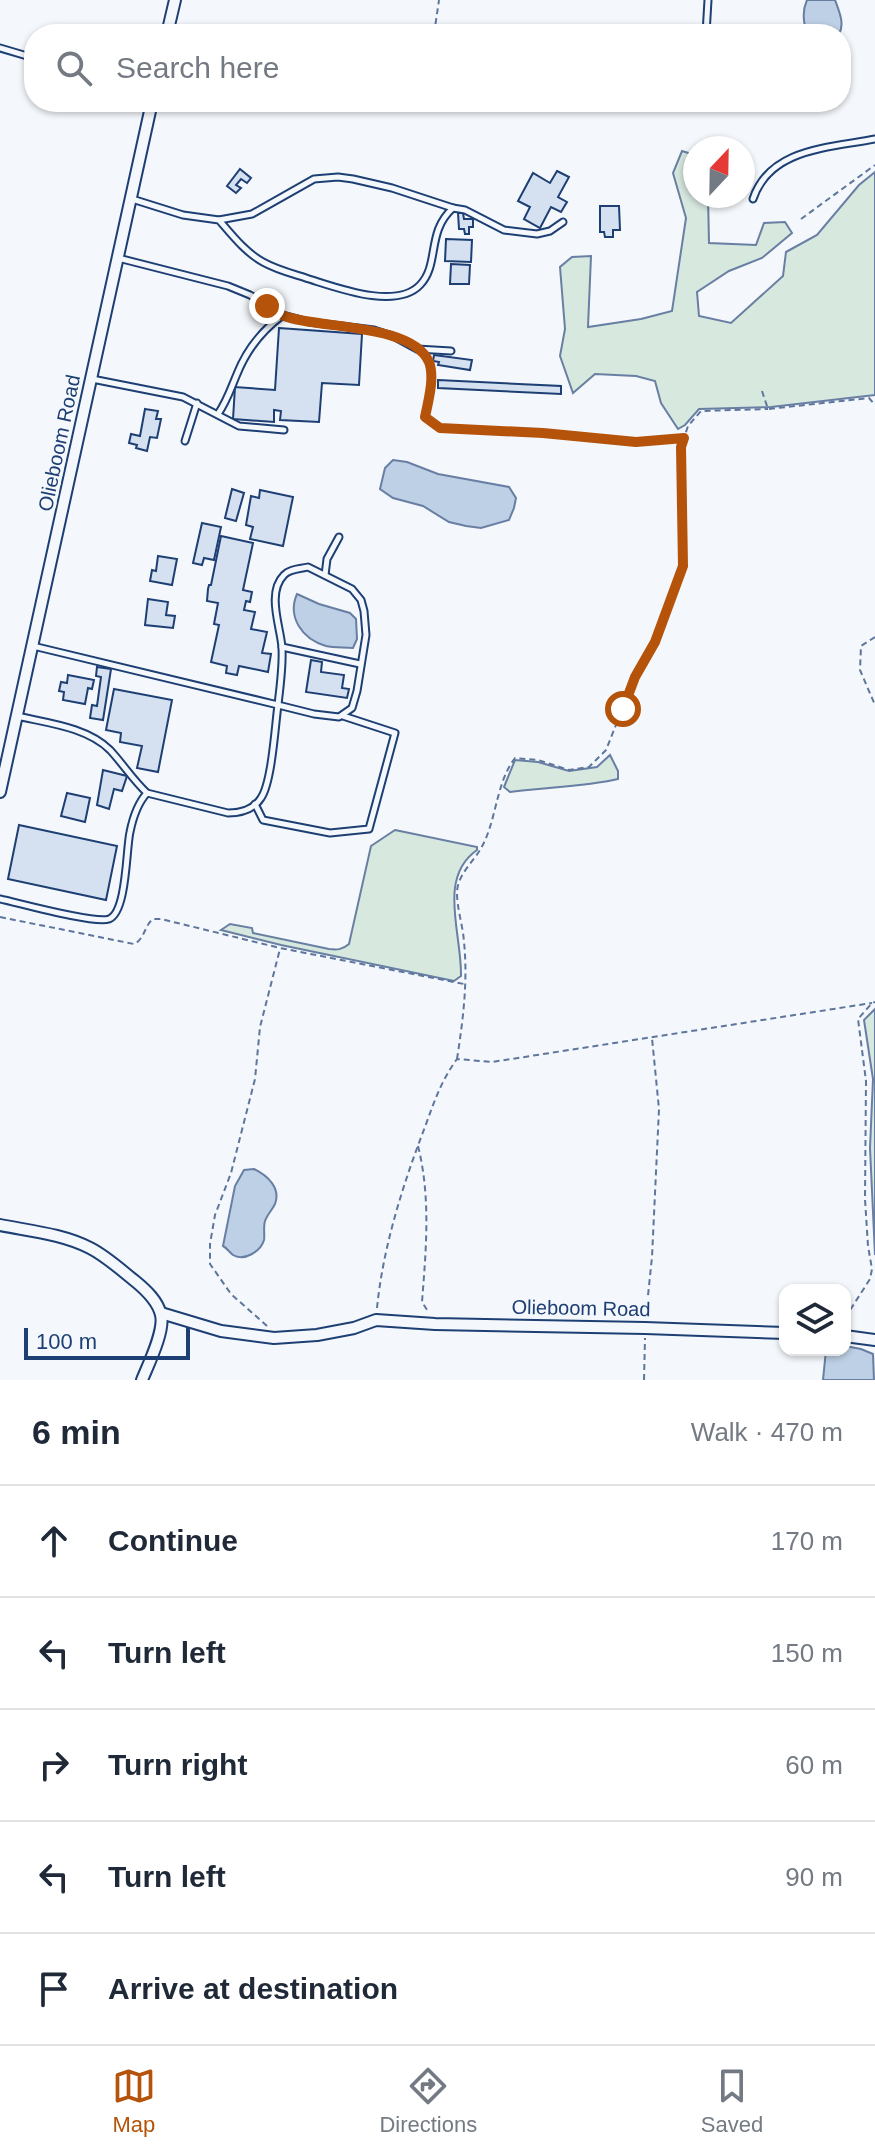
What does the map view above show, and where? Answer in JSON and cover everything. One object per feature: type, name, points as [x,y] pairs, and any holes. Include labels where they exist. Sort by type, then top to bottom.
[{"type":"street","points":[[169,24],[175,0]]},
{"type":"street","name":"Olieboom Road","points":[[0,792],[150,112]]},
{"type":"street","points":[[0,1225],[54,1235],[81,1244],[101,1255],[152,1297],[161,1313],[160,1332],[142,1380]]},
{"type":"street","points":[[161,1313],[221,1331],[274,1338],[317,1335],[376,1320]]},
{"type":"street","name":"Olieboom Road","points":[[376,1320],[779,1333]]},
{"type":"street","points":[[851,1337],[875,1340]]},
{"type":"lane","points":[[168,0],[175,0]]},
{"type":"lane","points":[[707,24],[708,0]]},
{"type":"lane","points":[[0,48],[24,55]]},
{"type":"lane","points":[[755,194],[767,173],[795,156],[875,139]]},
{"type":"lane","points":[[131,198],[183,215],[219,220],[252,214],[314,179],[353,179],[465,210],[504,230],[537,234],[550,231],[563,222]]},
{"type":"lane","points":[[219,220],[243,246],[269,265],[359,293],[396,296],[416,289],[423,282],[429,270],[437,229],[453,208]]},
{"type":"lane","points":[[117,258],[228,286],[283,315],[309,322],[374,330],[417,349],[451,351]]},
{"type":"lane","points":[[218,414],[250,348],[263,330],[283,315]]},
{"type":"lane","points":[[91,379],[175,394],[239,426],[284,430]]},
{"type":"lane","points":[[185,441],[197,403]]},
{"type":"lane","points":[[325,575],[327,559],[339,537]]},
{"type":"lane","points":[[16,716],[60,725],[93,737],[109,749],[147,793],[238,813],[262,797],[268,780],[282,647],[275,604],[282,576],[308,567],[352,589],[361,600],[364,611],[366,635],[352,708],[342,716]]},
{"type":"lane","points":[[32,646],[314,714],[342,716],[395,733],[369,829],[330,833],[263,820],[255,804]]},
{"type":"lane","points":[[282,647],[360,664]]},
{"type":"lane","points":[[0,899],[88,918],[109,919],[115,915],[123,891],[129,833],[138,803],[147,793]]},
{"type":"path","points":[[435,24],[439,0]]},
{"type":"path","points":[[801,219],[875,165]]},
{"type":"path","points":[[417,349],[429,362],[431,389],[425,417],[440,428],[636,442],[684,438]]},
{"type":"path","points":[[762,391],[768,409]]},
{"type":"path","points":[[376,1320],[380,1278],[403,1192],[443,1079],[457,1059],[466,1000],[465,944],[457,891],[466,868],[481,849],[509,766],[515,758],[538,760],[569,770],[589,767],[606,750],[635,677],[655,642],[683,566],[681,447],[688,426],[701,411],[768,409],[869,398],[875,405]]},
{"type":"path","points":[[875,637],[861,646],[860,670],[875,705]]},
{"type":"path","points":[[0,917],[134,944],[142,938],[149,922],[161,919],[280,948],[465,984]]},
{"type":"path","points":[[274,1338],[266,1324],[231,1294],[210,1264],[210,1244],[215,1215],[231,1173],[255,1079],[260,1027],[280,948]]},
{"type":"path","points":[[457,1059],[492,1062],[873,1002]]},
{"type":"path","points":[[851,1309],[870,1279],[872,1269],[865,1199],[866,1081],[858,1019],[873,1002]]},
{"type":"path","points":[[644,1380],[659,1109],[652,1037]]},
{"type":"path","points":[[418,1145],[427,1203],[422,1302],[435,1324]]},
{"type":"shaded area","points":[[683,151],[683,208],[673,173]]},
{"type":"shaded area","points":[[875,172],[875,395],[771,407],[699,409],[678,429],[661,403],[655,381],[636,376],[595,374],[573,393],[560,356],[565,329],[560,267],[572,257],[591,256],[588,327],[672,311],[686,218],[683,208],[708,208],[709,243],[756,245],[764,223],[785,222],[792,233],[762,258],[729,271],[697,292],[699,316],[731,323],[783,276],[786,252],[817,235],[859,185]]},
{"type":"shaded area","points":[[610,755],[618,771],[618,779],[510,792],[504,787],[515,760],[538,762],[569,771],[597,767]]},
{"type":"shaded area","points":[[395,830],[477,847],[458,875],[455,891],[461,976],[454,981],[221,930],[230,924],[252,928],[253,933],[329,949],[344,947],[349,944],[371,846]]},
{"type":"shaded area","points":[[875,1009],[875,1255],[870,1148],[873,1079],[864,1020]]},
{"type":"water","points":[[807,0],[835,0],[841,24],[805,24]]},
{"type":"water","points":[[393,460],[438,474],[509,487],[516,498],[509,520],[481,528],[466,526],[449,522],[423,506],[393,498],[380,489],[385,468]]},
{"type":"water","points":[[297,594],[350,613],[356,619],[357,639],[353,648],[326,646],[304,633],[295,619]]},
{"type":"water","points":[[254,1169],[275,1188],[275,1204],[265,1221],[262,1244],[252,1254],[237,1257],[223,1246],[235,1186],[244,1170]]},
{"type":"water","points":[[851,1347],[873,1354],[874,1380],[823,1380],[825,1356],[851,1356]]},
{"type":"building","points":[[240,169],[251,178],[247,183],[241,179],[236,185],[241,188],[236,193],[227,186]]},
{"type":"building","points":[[557,171],[569,177],[558,197],[567,202],[561,212],[551,207],[540,228],[524,219],[530,207],[518,201],[533,173],[550,183]]},
{"type":"building","points":[[600,206],[619,206],[620,230],[613,230],[613,237],[605,237],[604,232],[600,232]]},
{"type":"building","points":[[458,213],[463,213],[464,219],[473,219],[469,234],[459,229]]},
{"type":"building","points":[[446,239],[472,240],[471,262],[445,261]]},
{"type":"building","points":[[451,264],[470,265],[469,284],[450,284]]},
{"type":"building","points":[[279,328],[362,334],[359,385],[322,383],[319,422],[280,420],[281,411],[274,410],[274,422],[233,419],[235,387],[275,390]]},
{"type":"building","points":[[434,355],[472,360],[470,370],[438,365],[439,362],[433,361]]},
{"type":"building","points":[[438,380],[561,386],[561,394],[438,388]]},
{"type":"building","points":[[145,409],[158,411],[156,419],[161,419],[157,438],[150,437],[147,451],[129,443],[131,434],[140,436]]},
{"type":"building","points":[[232,489],[244,493],[236,521],[225,518]]},
{"type":"building","points":[[260,490],[293,497],[283,546],[250,539],[253,527],[246,525],[251,496],[259,498]]},
{"type":"building","points":[[202,523],[221,527],[214,560],[204,558],[202,565],[193,563]]},
{"type":"building","points":[[221,536],[253,543],[243,590],[252,592],[244,610],[255,612],[251,629],[267,632],[262,653],[271,654],[268,672],[239,666],[237,675],[226,673],[227,666],[211,662],[219,625],[214,624],[218,603],[207,601]]},
{"type":"building","points":[[158,556],[177,559],[172,585],[150,581],[152,570],[156,571]]},
{"type":"building","points":[[148,599],[168,602],[166,615],[175,616],[173,628],[145,625]]},
{"type":"building","points":[[311,660],[322,662],[321,672],[344,675],[342,688],[349,689],[347,698],[306,692]]},
{"type":"building","points":[[97,667],[111,669],[103,720],[90,718],[92,705],[97,706],[101,677],[96,676]]},
{"type":"building","points":[[68,675],[94,680],[92,689],[88,688],[85,704],[63,700],[64,692],[59,691],[61,682],[67,683]]},
{"type":"building","points":[[114,689],[172,700],[158,772],[137,768],[142,746],[120,742],[121,733],[106,730]]},
{"type":"building","points":[[103,770],[127,776],[122,791],[114,789],[109,809],[97,805]]},
{"type":"building","points":[[67,793],[90,798],[85,822],[61,816]]},
{"type":"building","points":[[19,825],[117,846],[106,900],[8,879]]},
{"type":"route","points":[[267,306],[283,315],[309,322],[374,330],[410,344],[429,362],[431,389],[425,417],[440,428],[636,442],[684,438],[681,447],[683,566],[655,642],[635,677],[623,709]]}]
